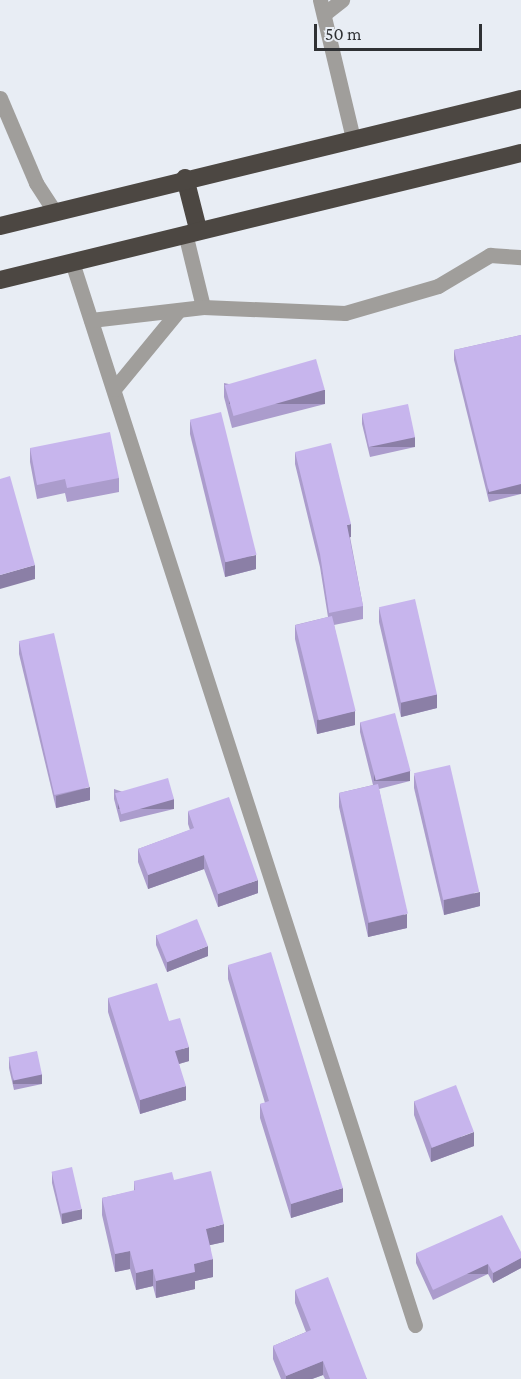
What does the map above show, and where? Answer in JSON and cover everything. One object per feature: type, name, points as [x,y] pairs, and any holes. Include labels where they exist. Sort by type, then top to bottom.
[{"type":"highway","points":[[0,226],[185,178],[521,99]]},
{"type":"highway","points":[[0,280],[192,231],[521,153]]},
{"type":"highway","points":[[185,178],[192,231]]},
{"type":"street","points":[[342,0],[322,7],[352,138]]},
{"type":"street","points":[[0,98],[36,183],[55,212]]},
{"type":"street","points":[[192,231],[203,307]]},
{"type":"street","points":[[91,320],[203,307],[345,313],[438,286],[490,255],[521,257]]},
{"type":"street","points":[[72,262],[415,1325]]},
{"type":"street","points":[[114,389],[179,310]]},
{"type":"building","points":[[521,335],[521,484],[489,492],[454,350]]},
{"type":"building","points":[[316,359],[325,390],[234,416],[225,385]]},
{"type":"building","points":[[408,404],[415,437],[369,447],[362,414]]},
{"type":"building","points":[[221,412],[257,555],[226,562],[190,420]]},
{"type":"building","points":[[110,432],[119,478],[67,488],[65,479],[37,485],[30,448]]},
{"type":"building","points":[[331,443],[351,524],[347,525],[363,606],[329,613],[320,554],[295,452]]},
{"type":"building","points":[[10,476],[35,565],[0,575],[0,479]]},
{"type":"building","points":[[415,599],[437,694],[401,703],[379,607]]},
{"type":"building","points":[[332,616],[356,711],[319,720],[295,625]]},
{"type":"building","points":[[54,633],[90,787],[54,795],[19,641]]},
{"type":"building","points":[[395,713],[411,771],[376,780],[360,722]]},
{"type":"building","points":[[450,765],[479,892],[443,900],[414,773]]},
{"type":"building","points":[[168,778],[174,799],[121,814],[115,793]]},
{"type":"building","points":[[378,784],[408,914],[369,923],[339,793]]},
{"type":"building","points":[[229,797],[258,880],[218,894],[204,855],[148,875],[138,849],[194,828],[188,811]]},
{"type":"building","points":[[197,919],[208,946],[167,962],[156,935]]},
{"type":"building","points":[[271,952],[343,1188],[291,1204],[260,1104],[269,1101],[228,965]]},
{"type":"building","points":[[157,983],[169,1021],[180,1018],[189,1047],[175,1051],[186,1086],[140,1100],[108,998]]},
{"type":"building","points":[[37,1051],[42,1074],[14,1081],[9,1057]]},
{"type":"building","points":[[456,1085],[474,1132],[432,1148],[414,1101]]},
{"type":"building","points":[[72,1167],[82,1209],[61,1214],[52,1172]]},
{"type":"building","points":[[211,1171],[224,1224],[206,1229],[213,1259],[194,1264],[195,1272],[156,1281],[153,1269],[136,1273],[130,1251],[115,1254],[102,1198],[135,1190],[134,1181],[172,1172],[174,1180]]},
{"type":"building","points":[[502,1215],[521,1252],[521,1258],[493,1273],[488,1264],[433,1290],[416,1253]]},
{"type":"building","points":[[328,1277],[367,1379],[330,1379],[323,1361],[286,1376],[273,1346],[311,1330],[295,1290]]}]
